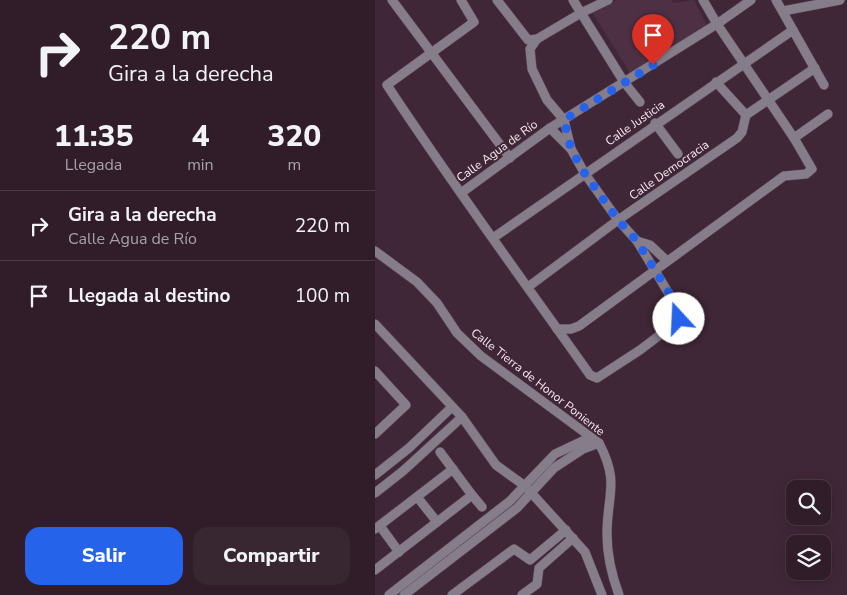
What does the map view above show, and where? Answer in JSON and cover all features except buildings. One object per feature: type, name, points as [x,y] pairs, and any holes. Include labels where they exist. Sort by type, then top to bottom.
[{"type":"street","points":[[392,0],[509,158]]},
{"type":"street","points":[[461,0],[474,22],[387,85],[442,169],[590,375],[597,378],[640,350],[677,322],[681,316],[679,309],[637,241],[618,220],[585,174],[571,149],[564,120],[547,100],[532,69],[530,49],[537,39],[581,13],[608,0]]},
{"type":"street","points":[[497,0],[526,39],[537,39]]},
{"type":"street","points":[[573,0],[624,82],[640,102]]},
{"type":"street","points":[[557,329],[571,329],[579,326],[666,260],[784,176],[809,172],[794,138],[717,24],[703,0]]},
{"type":"street","name":"Calle Agua de Río","points":[[461,193],[550,128],[717,24],[751,0]]},
{"type":"street","points":[[776,0],[825,85]]},
{"type":"street","points":[[783,11],[841,0]]},
{"type":"street","name":"Calle Justicia","points":[[493,238],[655,123],[793,30]]},
{"type":"street","points":[[716,82],[746,115],[815,68]]},
{"type":"street","points":[[794,138],[828,114]]},
{"type":"street","name":"Calle Democracia","points":[[528,287],[618,220],[737,138],[742,132],[746,115]]},
{"type":"street","points":[[655,123],[678,154]]},
{"type":"street","points":[[550,128],[571,149]]},
{"type":"street","points":[[637,241],[650,245],[666,260]]},
{"type":"street","name":"Calle Tierra de Honor Poniente","points":[[375,251],[417,282],[437,303],[457,333],[481,356],[599,443],[608,461],[611,474],[612,495],[607,532],[608,552],[619,595]]},
{"type":"street","points":[[377,330],[462,417],[496,465],[525,486],[573,538],[588,556],[602,595]]},
{"type":"street","points":[[375,371],[406,404],[375,434]]},
{"type":"street","points":[[375,475],[409,448],[452,407]]},
{"type":"street","points":[[375,493],[403,471],[462,417]]},
{"type":"street","points":[[389,595],[509,501],[555,454],[591,436]]},
{"type":"street","points":[[404,595],[533,494],[554,468],[568,458],[599,443]]},
{"type":"street","points":[[440,452],[482,507]]},
{"type":"street","points":[[399,552],[378,528],[453,469]]},
{"type":"street","points":[[375,570],[473,495]]},
{"type":"street","points":[[418,498],[437,522]]},
{"type":"street","points":[[452,595],[514,549],[530,560],[566,530]]},
{"type":"street","points":[[523,595],[537,584],[539,568],[573,538]]},
{"type":"shaded area","points":[[617,0],[671,0],[673,3],[694,0],[707,26],[630,73],[592,12]]},
{"type":"route","points":[[653,65],[564,120],[571,149],[585,174],[618,220],[637,241],[679,309],[681,316],[679,319]]}]
